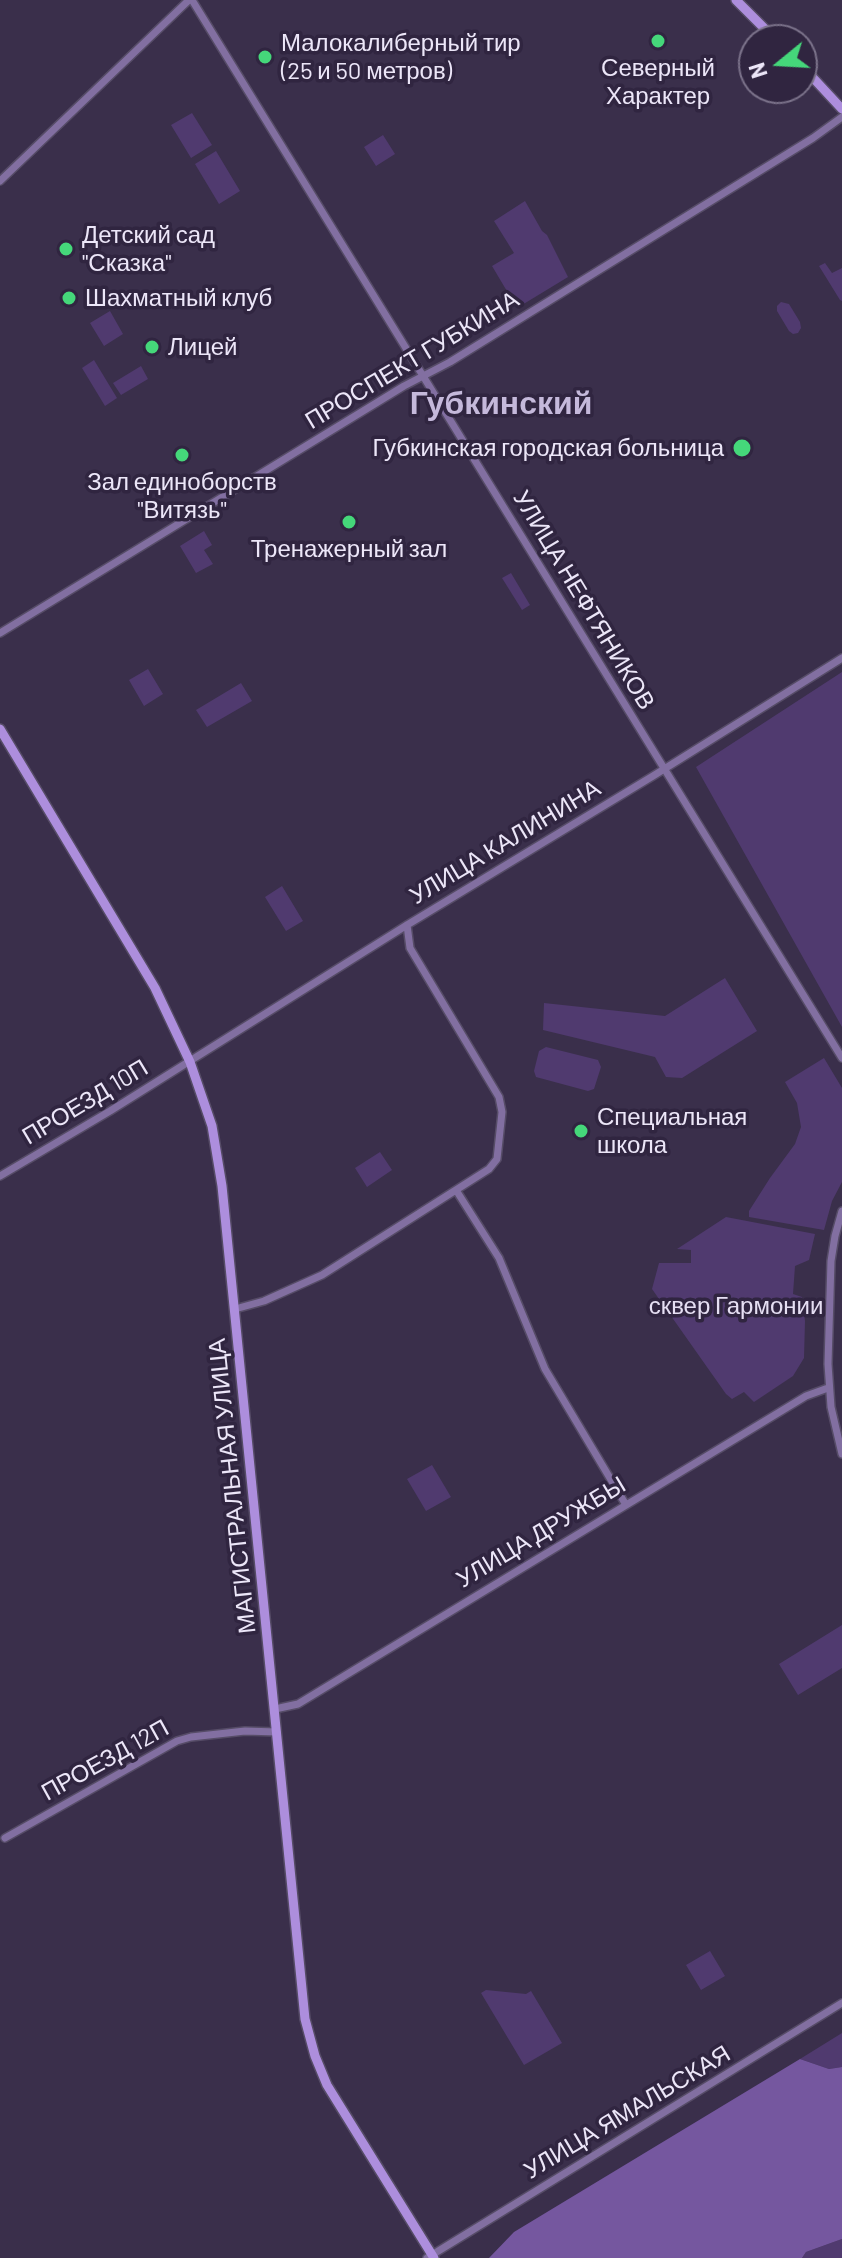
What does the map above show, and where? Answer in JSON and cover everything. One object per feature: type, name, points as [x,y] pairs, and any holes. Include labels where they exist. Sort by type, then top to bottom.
[{"type":"main road","points":[[736,0],[760,24]]},
{"type":"main road","points":[[818,83],[842,109]]},
{"type":"main road","name":"МАГИСТРАЛЬНАЯ УЛИЦА","points":[[0,729],[141,963],[190,1062],[212,1126],[235,1309],[302,2001],[309,2039],[332,2092],[431,2257]]},
{"type":"street","points":[[0,181],[190,0]]},
{"type":"street","name":"УЛИЦА НЕФТЯНИКОВ","points":[[190,0],[842,1058]]},
{"type":"street","name":"ПРОСПЕКТ ГУБКИНА","points":[[0,633],[813,138],[842,117]]},
{"type":"street","name":"УЛИЦА КАЛИНИНА","points":[[190,1062],[842,658]]},
{"type":"street","points":[[235,1309],[264,1301],[313,1280],[489,1169],[497,1159],[501,1105],[496,1091],[410,948],[407,925]]},
{"type":"street","name":"ПРОЕЗД 10П","points":[[0,1176],[190,1062]]},
{"type":"street","points":[[456,1190],[499,1258],[545,1369],[626,1505]]},
{"type":"street","points":[[842,1211],[831,1261],[828,1388],[842,1454]]},
{"type":"street","name":"УЛИЦА ДРУЖБЫ","points":[[275,1709],[298,1704],[806,1396],[828,1388]]},
{"type":"street","name":"ПРОЕЗД 12П","points":[[5,1838],[177,1741],[245,1731],[277,1732]]},
{"type":"street","name":"УЛИЦА ЯМАЛЬСКАЯ","points":[[431,2257],[842,2003]]},
{"type":"green space","points":[[192,113],[212,145],[191,158],[171,125]]},
{"type":"green space","points":[[383,135],[395,154],[376,166],[364,147]]},
{"type":"green space","points":[[216,151],[240,191],[219,204],[195,164]]},
{"type":"green space","points":[[525,201],[547,235],[568,277],[517,308],[492,266],[514,253],[494,221]]},
{"type":"green space","points":[[825,263],[832,273],[842,268],[842,301],[819,266]]},
{"type":"green space","points":[[781,302],[789,304],[800,322],[798,333],[789,331],[777,311]]},
{"type":"green space","points":[[110,311],[123,334],[104,346],[90,323]]},
{"type":"green space","points":[[94,360],[117,398],[105,406],[82,368]]},
{"type":"green space","points":[[141,366],[148,379],[121,395],[113,383]]},
{"type":"green space","points":[[204,531],[212,545],[204,550],[213,564],[196,573],[180,546]]},
{"type":"green space","points":[[511,573],[530,605],[522,610],[502,578]]},
{"type":"green space","points":[[148,669],[163,694],[144,706],[129,680]]},
{"type":"green space","points":[[842,672],[842,1027],[696,767]]},
{"type":"green space","points":[[241,683],[252,701],[207,727],[196,710]]},
{"type":"green space","points":[[282,886],[303,921],[286,931],[265,897]]},
{"type":"green space","points":[[725,978],[757,1031],[682,1078],[666,1077],[655,1057],[543,1030],[544,1003],[665,1016]]},
{"type":"green space","points":[[546,1047],[598,1060],[601,1067],[594,1089],[588,1091],[536,1077],[534,1071],[539,1051]]},
{"type":"green space","points":[[824,1058],[842,1088],[842,1182],[832,1201],[824,1230],[749,1217],[749,1211],[795,1144],[801,1127],[797,1103],[785,1082]]},
{"type":"green space","points":[[380,1152],[392,1170],[367,1187],[355,1168]]},
{"type":"green space","name":"сквер Гармонии","points":[[726,1217],[815,1234],[809,1260],[795,1266],[793,1294],[802,1297],[804,1358],[793,1376],[754,1402],[744,1392],[732,1399],[726,1394],[652,1289],[659,1263],[691,1263],[691,1250],[677,1249]]},
{"type":"green space","points":[[432,1465],[451,1497],[426,1511],[407,1479]]},
{"type":"green space","points":[[842,1625],[842,1668],[798,1695],[779,1664]]},
{"type":"green space","points":[[710,1951],[725,1976],[701,1990],[686,1965]]},
{"type":"green space","points":[[486,1990],[526,1994],[531,1991],[562,2043],[524,2065],[481,1993]]},
{"type":"green space","points":[[842,2033],[842,2067],[829,2069],[800,2059]]},
{"type":"green space","points":[[842,2239],[842,2258],[802,2258],[806,2252]]},
{"type":"shaded area","points":[[800,2059],[829,2069],[842,2067],[842,2239],[806,2252],[802,2258],[489,2258],[514,2232]]},
{"type":"place","name":"Северный Характер","points":[[658,41]]},
{"type":"place","name":"Малокалиберный тир (25 и 50 метров)","points":[[265,57]]},
{"type":"place","name":"Детский сад \"Сказка\"","points":[[66,249]]},
{"type":"place","name":"Шахматный клуб","points":[[69,298]]},
{"type":"place","name":"Лицей","points":[[152,347]]},
{"type":"place","name":"Губкинская городская больница","points":[[742,448]]},
{"type":"place","name":"Зал единоборств \"Витязь\"","points":[[182,455]]},
{"type":"place","name":"Тренажерный зал","points":[[349,522]]},
{"type":"place","name":"Специальная школа","points":[[581,1131]]},
{"type":"district","name":"Губкинский","points":[[501,403]]}]
